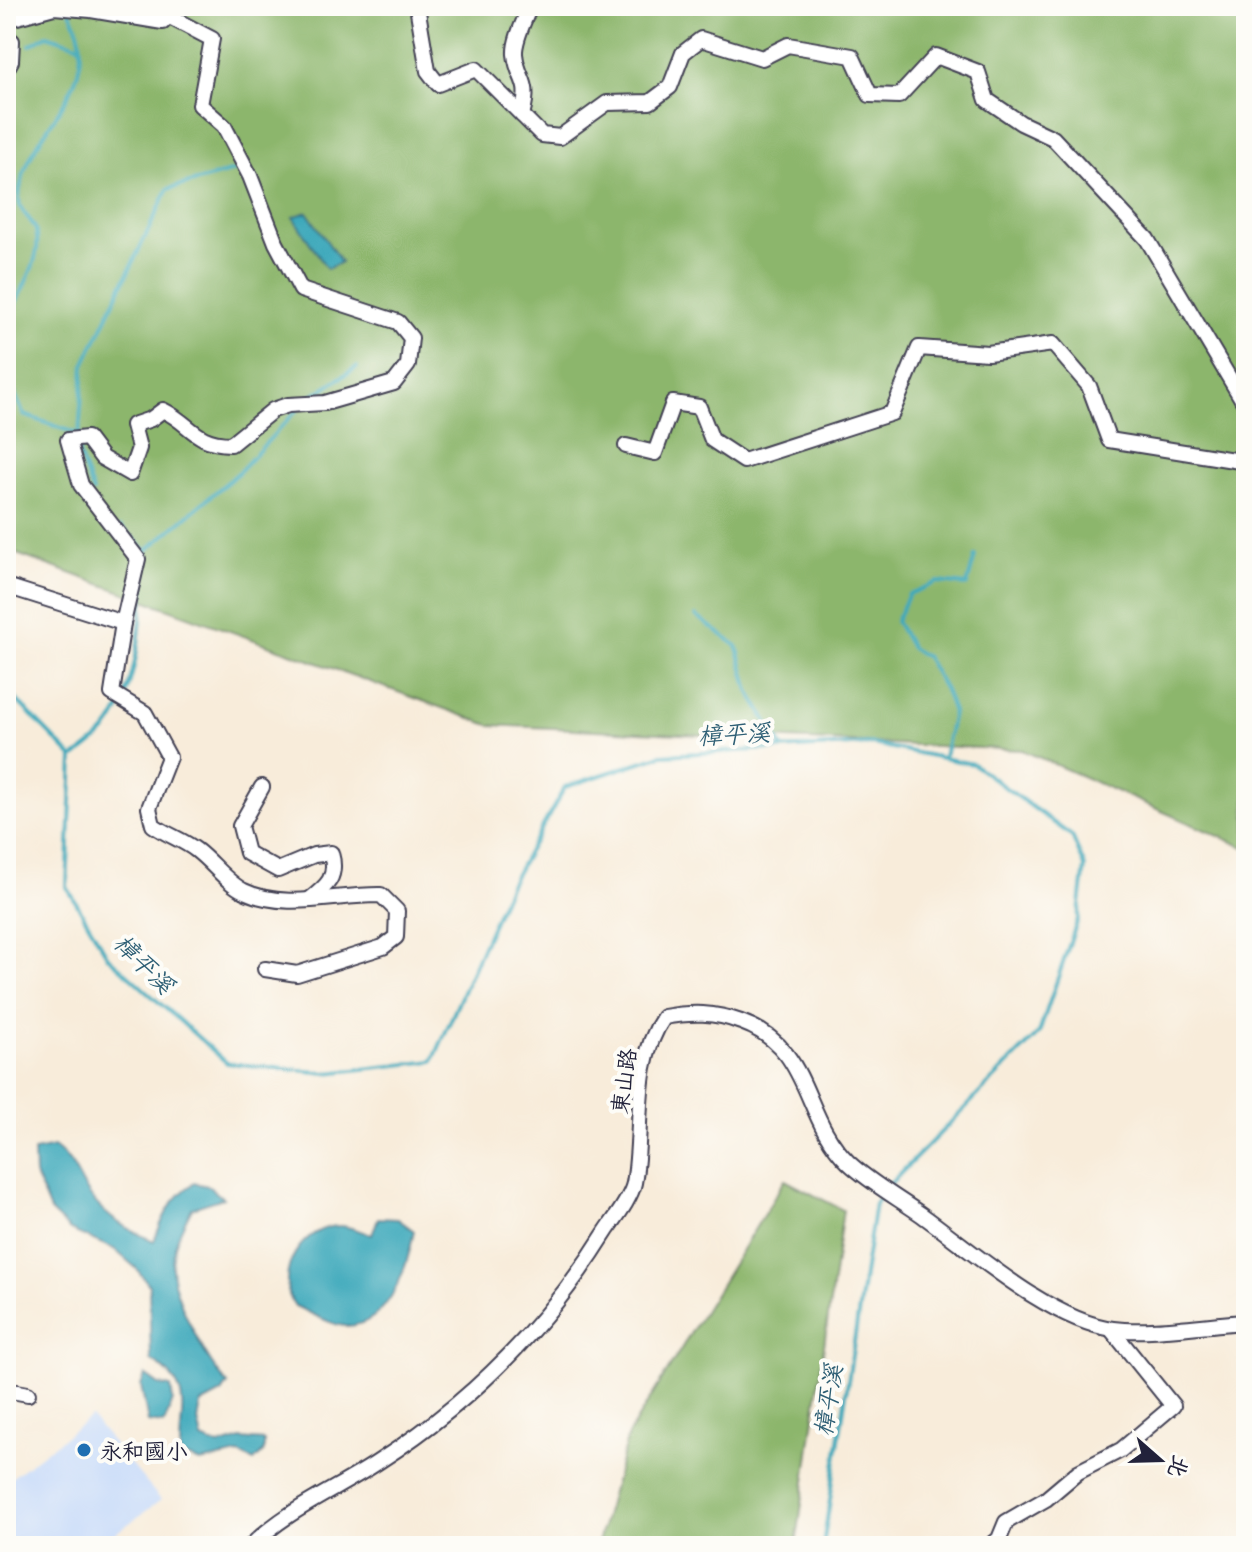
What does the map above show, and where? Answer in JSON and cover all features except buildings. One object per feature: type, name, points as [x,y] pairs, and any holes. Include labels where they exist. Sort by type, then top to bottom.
[{"type":"street","points":[[417,6],[428,71],[438,84],[476,69],[542,135],[560,137],[607,103],[650,102],[670,87],[683,53],[701,39],[762,58],[788,45],[852,56],[870,95],[899,96],[936,56],[978,72],[987,100],[1021,123],[1053,138],[1147,239],[1246,406]]},
{"type":"street","points":[[522,115],[527,98],[525,79],[515,54],[530,6]]},
{"type":"street","points":[[6,20],[58,8],[163,22],[172,11],[212,39],[200,105],[224,126],[250,176],[276,243],[301,290],[398,322],[411,338],[408,365],[394,383],[369,393],[273,410],[231,444],[209,443],[193,435],[181,419],[163,410],[151,419],[133,425],[139,448],[130,474],[102,458],[87,438],[70,440],[81,485],[138,559],[123,623],[114,694],[145,713],[163,739],[169,757],[149,808],[153,825],[172,839],[193,847],[243,891],[309,900],[381,895],[397,911],[396,937],[383,947],[297,974],[265,969]]},
{"type":"street","points":[[6,37],[12,41],[11,61],[6,70]]},
{"type":"street","points":[[626,446],[655,453],[673,403],[699,407],[712,440],[744,461],[892,413],[919,348],[988,353],[1053,344],[1089,386],[1109,440],[1246,462]]},
{"type":"street","points":[[6,586],[123,623]]},
{"type":"street","points":[[262,787],[240,826],[247,853],[278,870],[314,855],[331,853],[335,867],[330,884],[309,900]]},
{"type":"street","name":"東山路","points":[[251,1546],[266,1530],[379,1462],[462,1403],[492,1376],[544,1319],[606,1233],[633,1186],[646,1053],[664,1017],[702,1012],[758,1028],[775,1038],[793,1059],[825,1128],[850,1164],[1019,1286],[1061,1311],[1111,1329],[1246,1322]]},
{"type":"street","points":[[990,1546],[999,1539],[1006,1522],[1046,1499],[1078,1472],[1121,1450],[1173,1406],[1111,1329]]},
{"type":"street","points":[[6,1390],[28,1394]]},
{"type":"shaded area","name":"永和國小","points":[[91,1417],[161,1500],[98,1546],[10,1546],[6,1541],[6,1482]]},
{"type":"green space","points":[[6,6],[1246,6],[1246,848],[1022,750],[489,725],[6,550]]},
{"type":"green space","points":[[785,1180],[843,1210],[796,1546],[597,1546],[628,1435]]},
{"type":"water","points":[[307,212],[341,262],[327,269],[293,217]]},
{"type":"water","points":[[54,1147],[67,1159],[105,1212],[128,1229],[154,1241],[169,1209],[179,1195],[194,1183],[208,1186],[223,1198],[192,1208],[181,1229],[172,1267],[178,1294],[192,1328],[210,1361],[228,1384],[222,1393],[201,1404],[198,1421],[202,1439],[218,1446],[241,1439],[264,1441],[264,1451],[254,1461],[239,1454],[200,1462],[180,1454],[180,1390],[165,1370],[151,1360],[149,1285],[136,1268],[114,1249],[70,1230],[50,1211],[35,1175],[34,1151]]},
{"type":"water","points":[[378,1218],[398,1219],[414,1231],[402,1276],[386,1304],[375,1316],[347,1326],[295,1306],[287,1280],[289,1267],[303,1242],[315,1233],[342,1226],[372,1235]]},
{"type":"water","points":[[145,1375],[159,1385],[171,1387],[173,1401],[164,1424],[148,1422],[141,1386]]},
{"type":"waterway","points":[[6,324],[36,254],[36,231],[19,199],[23,174],[73,86],[80,63],[80,38],[70,12]]},
{"type":"waterway","points":[[30,45],[47,35],[81,46]]},
{"type":"waterway","points":[[79,435],[84,365],[168,189],[234,171]]},
{"type":"waterway","points":[[309,398],[357,367]]},
{"type":"waterway","points":[[6,374],[24,415],[78,434]]},
{"type":"waterway","points":[[73,758],[109,726],[123,702],[139,638],[146,551],[238,473],[297,410]]},
{"type":"waterway","points":[[79,443],[79,454],[93,492]]},
{"type":"waterway","points":[[121,527],[146,551]]},
{"type":"waterway","points":[[944,757],[953,712],[945,690],[926,657],[911,648],[896,621],[909,594],[938,582],[967,585],[975,556]]},
{"type":"waterway","points":[[696,616],[737,646],[749,691],[783,749]]},
{"type":"waterway","name":"樟平溪","points":[[6,689],[73,758],[67,887],[108,957],[227,1063],[327,1073],[433,1061],[509,886],[565,787],[662,755],[872,744],[973,764],[1072,836],[1085,867],[1078,919],[1039,1033],[888,1186]]},
{"type":"waterway","name":"樟平溪","points":[[823,1546],[875,1203],[883,1193]]},
{"type":"place","name":"永和國小","points":[[84,1450]]}]
